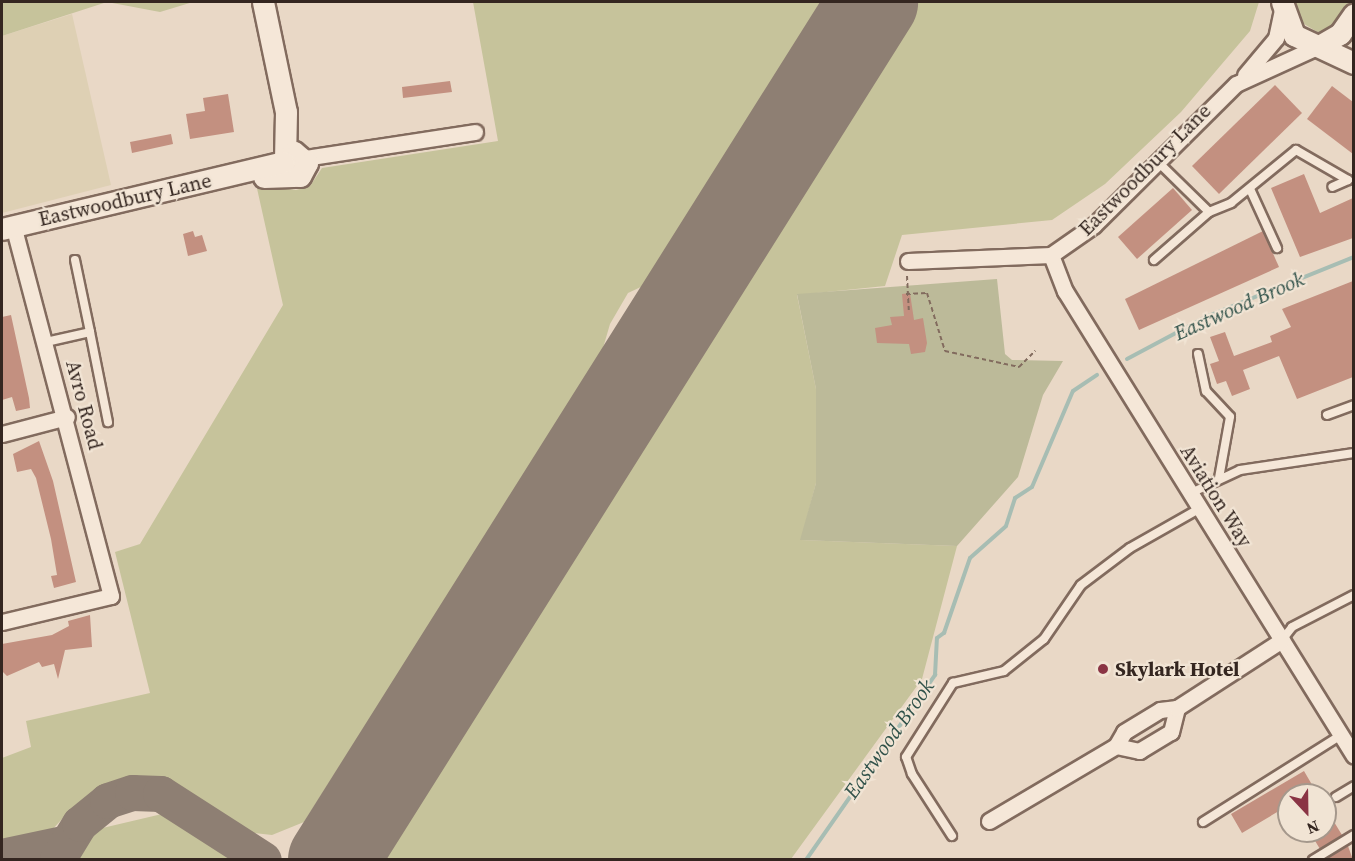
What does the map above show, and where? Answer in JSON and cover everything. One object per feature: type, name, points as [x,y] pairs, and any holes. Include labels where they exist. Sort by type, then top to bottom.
[{"type":"street","points":[[263,2],[294,163]]},
{"type":"street","name":"Eastwoodbury Lane","points":[[1282,5],[1294,34],[1319,46]]},
{"type":"street","name":"Eastwoodbury Lane","points":[[1051,255],[1094,225],[1236,84],[1276,38],[1282,5]]},
{"type":"street","name":"Eastwoodbury Lane","points":[[1236,84],[1340,34],[1353,15]]},
{"type":"street","points":[[1319,46],[1353,63]]},
{"type":"street","name":"Eastwoodbury Lane","points":[[7,227],[346,152],[475,132]]},
{"type":"street","name":"Avro Road","points":[[2,622],[111,596],[46,342],[7,227]]},
{"type":"street","points":[[908,261],[1051,255]]},
{"type":"street","name":"Aviation Way","points":[[1051,255],[1065,291],[1353,756]]},
{"type":"street","points":[[2,434],[67,417]]},
{"type":"street","points":[[989,821],[1116,746],[1124,732],[1160,710],[1177,708],[1282,640]]},
{"type":"street","points":[[1116,746],[1139,751],[1171,732],[1177,708]]},
{"type":"lane","points":[[1154,260],[1209,212],[1250,189],[1296,150],[1351,178]]},
{"type":"lane","points":[[1157,161],[1209,212]]},
{"type":"lane","points":[[1332,187],[1351,178]]},
{"type":"lane","points":[[1250,189],[1277,248]]},
{"type":"lane","points":[[75,260],[108,422]]},
{"type":"lane","points":[[46,342],[90,332]]},
{"type":"lane","points":[[1198,354],[1206,391],[1230,417],[1219,477]]},
{"type":"lane","points":[[1328,415],[1353,405]]},
{"type":"lane","points":[[1190,494],[1219,477],[1240,470],[1353,453]]},
{"type":"lane","points":[[952,836],[912,774],[906,757],[953,683],[1004,671],[1044,639],[1081,585],[1130,548],[1199,509]]},
{"type":"lane","points":[[1282,640],[1292,627],[1353,595]]},
{"type":"lane","points":[[1203,822],[1341,735]]},
{"type":"lane","points":[[1337,796],[1353,786]]},
{"type":"lane","points":[[1313,860],[1353,835]]},
{"type":"path","points":[[908,261],[906,294],[909,310]]},
{"type":"path","points":[[906,294],[927,293],[945,351],[1019,367],[1035,351]]},
{"type":"shaded area","points":[[2,2],[107,2],[2,36]]},
{"type":"shaded area","points":[[107,2],[193,2],[160,12]]},
{"type":"shaded area","points":[[473,2],[821,2],[817,7],[824,12],[645,285],[628,293],[610,324],[601,355],[304,822],[272,835],[245,832],[167,784],[151,778],[121,778],[72,808],[42,841],[2,850],[2,758],[31,747],[26,721],[150,693],[115,552],[140,544],[283,305],[256,184],[296,190],[310,186],[322,168],[498,141]]},
{"type":"shaded area","points":[[910,2],[1259,2],[1250,31],[1181,112],[1105,184],[1052,220],[902,235],[885,286],[797,295],[816,389],[816,483],[801,540],[957,546],[922,679],[791,859],[371,860],[679,370],[696,358],[717,312]]},
{"type":"shaded area","points":[[1296,2],[1349,2],[1350,6],[1344,23],[1321,34],[1299,21]]},
{"type":"shaded area","points":[[72,14],[111,185],[2,213],[2,36]]},
{"type":"shaded area","points":[[997,279],[1005,354],[1012,360],[1063,361],[1043,395],[1018,477],[957,546],[800,540],[816,483],[816,389],[797,294]]},
{"type":"shaded area","points":[[162,814],[232,859],[75,859],[94,830]]},
{"type":"building","points":[[450,81],[452,92],[403,98],[402,87]]},
{"type":"building","points":[[1275,85],[1302,113],[1219,194],[1192,166]]},
{"type":"building","points":[[1332,86],[1353,102],[1353,154],[1307,119]]},
{"type":"building","points":[[228,94],[234,132],[190,139],[186,114],[205,111],[203,98]]},
{"type":"building","points":[[171,134],[173,144],[132,153],[130,142]]},
{"type":"building","points":[[1304,174],[1320,213],[1353,198],[1353,238],[1300,257],[1271,188]]},
{"type":"building","points":[[1173,188],[1192,210],[1137,259],[1118,237]]},
{"type":"building","points":[[193,231],[195,237],[202,235],[207,251],[188,256],[183,234]]},
{"type":"building","points":[[1263,231],[1279,267],[1139,330],[1125,299]]},
{"type":"building","points":[[1353,281],[1353,377],[1297,399],[1279,356],[1243,370],[1250,389],[1232,396],[1226,381],[1217,384],[1210,364],[1219,361],[1210,337],[1225,332],[1234,356],[1272,342],[1270,336],[1291,327],[1282,309]]},
{"type":"building","points":[[910,293],[914,320],[923,318],[927,343],[925,352],[911,354],[909,344],[877,343],[875,328],[892,325],[890,317],[904,316],[902,294]]},
{"type":"building","points":[[11,315],[30,408],[16,411],[12,397],[2,400],[2,317]]},
{"type":"building","points":[[39,441],[53,481],[76,582],[54,588],[51,576],[57,575],[36,478],[31,469],[17,472],[13,454]]},
{"type":"building","points":[[90,615],[92,647],[65,650],[58,679],[54,664],[42,667],[39,662],[7,676],[2,671],[2,644],[52,635],[69,626],[68,621]]},
{"type":"building","points":[[1304,771],[1311,783],[1284,783]]},
{"type":"building","points":[[1277,787],[1277,812],[1242,833],[1231,814]]},
{"type":"building","points":[[1337,827],[1342,835],[1337,838]]},
{"type":"building","points":[[1316,843],[1329,843],[1320,849]]},
{"type":"building","points":[[1348,846],[1353,860],[1326,860],[1326,859]]},
{"type":"waterway","name":"Eastwood Brook","points":[[1127,359],[1208,316],[1354,257]]},
{"type":"waterway","name":"Eastwood Brook","points":[[806,860],[935,675],[937,638],[944,633],[970,558],[1006,526],[1015,498],[1032,487],[1073,391],[1097,375]]},
{"type":"taxiway","points":[[58,860],[80,824],[108,801],[133,793],[161,794],[264,860]]},
{"type":"taxiway","points":[[2,857],[68,843]]},
{"type":"runway","points":[[333,860],[873,2]]},
{"type":"place","name":"Skylark Hotel","points":[[1103,669]]}]
